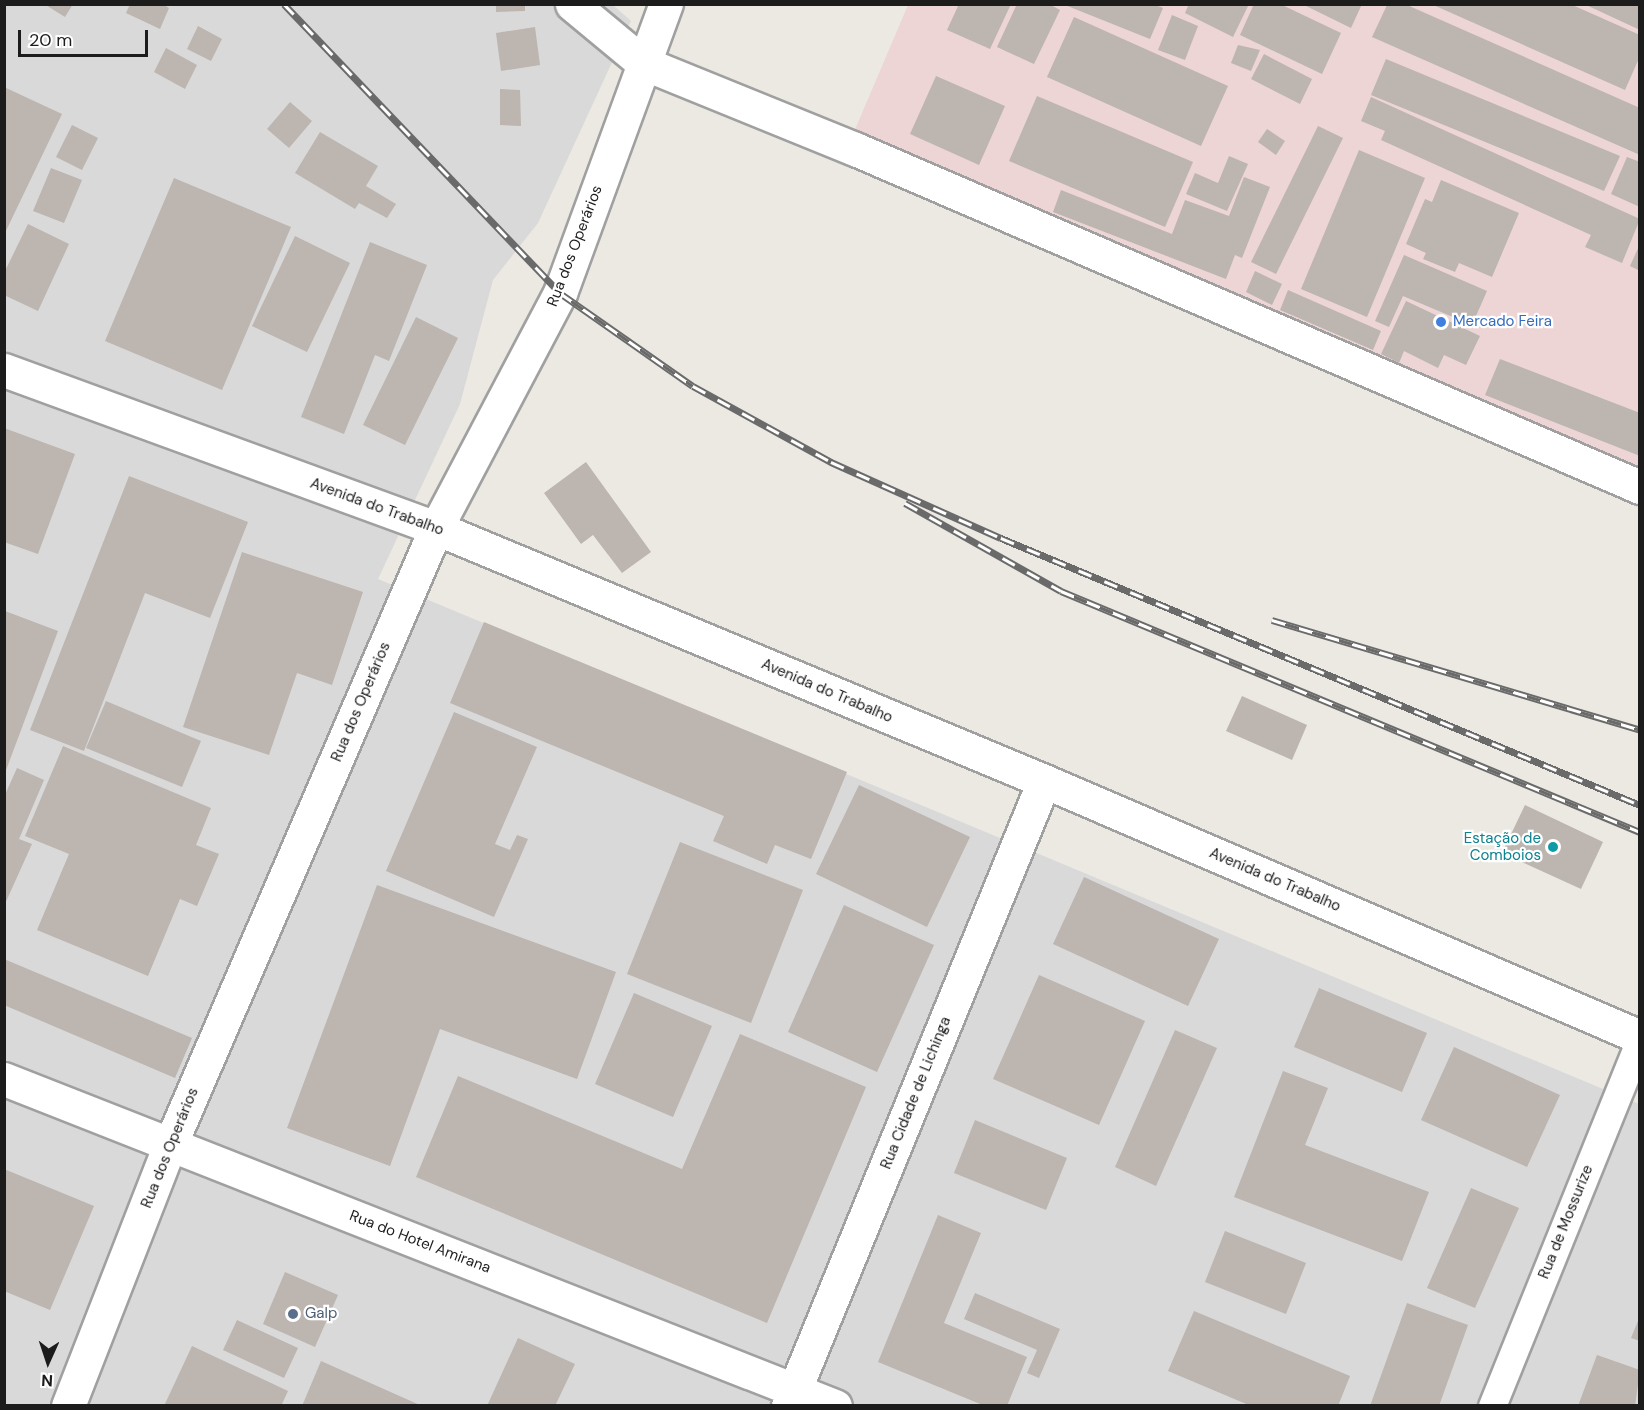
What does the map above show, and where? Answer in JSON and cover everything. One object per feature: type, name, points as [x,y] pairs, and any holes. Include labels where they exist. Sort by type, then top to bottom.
[{"type":"street","points":[[572,4],[643,63],[866,154],[1640,487]]},
{"type":"street","name":"Rua dos Operários","points":[[68,1406],[170,1145],[436,528],[560,293],[666,4]]},
{"type":"street","name":"Avenida do Trabalho","points":[[4,370],[436,528],[1044,781],[1640,1038]]},
{"type":"street","name":"Rua Cidade de Lichinga","points":[[792,1397],[1044,781]]},
{"type":"street","name":"Rua do Hotel Amirana","points":[[4,1078],[792,1397],[835,1406]]},
{"type":"lane","name":"Rua de Mossurize","points":[[1492,1406],[1640,1038]]},
{"type":"shaded area","points":[[5,5],[613,5],[631,21],[538,223],[493,280],[460,404],[378,579],[1639,1104],[1639,1405],[5,1406]]},
{"type":"shaded area","name":"Mercado Feira","points":[[908,5],[1639,5],[1639,490],[845,153]]},
{"type":"building","points":[[44,4],[73,4],[65,17]]},
{"type":"building","points":[[130,4],[163,4],[169,8],[160,29],[126,13]]},
{"type":"building","points":[[496,4],[525,4],[525,11],[496,12]]},
{"type":"building","points":[[959,4],[1011,4],[990,49],[947,30]]},
{"type":"building","points":[[1017,4],[1049,4],[1060,10],[1034,64],[997,47]]},
{"type":"building","points":[[1153,4],[1163,8],[1150,39],[1065,5]]},
{"type":"building","points":[[1189,4],[1249,4],[1233,37],[1185,13]]},
{"type":"building","points":[[1254,4],[1280,4],[1341,33],[1322,74],[1240,35]]},
{"type":"building","points":[[1302,4],[1362,4],[1351,28]]},
{"type":"building","points":[[1431,4],[1570,4],[1640,35],[1640,56],[1625,90]]},
{"type":"building","points":[[1584,4],[1640,4],[1640,30]]},
{"type":"building","points":[[1387,5],[1407,5],[1640,108],[1640,155],[1372,37]]},
{"type":"building","points":[[1172,15],[1198,26],[1185,60],[1158,50]]},
{"type":"building","points":[[1074,17],[1228,86],[1201,146],[1047,77]]},
{"type":"building","points":[[198,26],[222,39],[211,61],[187,49]]},
{"type":"building","points":[[535,27],[540,65],[501,71],[496,33]]},
{"type":"building","points":[[1238,45],[1260,50],[1251,71],[1231,63]]},
{"type":"building","points":[[166,48],[197,65],[185,89],[154,72]]},
{"type":"building","points":[[1264,54],[1312,79],[1300,104],[1251,79]]},
{"type":"building","points":[[1386,59],[1620,156],[1604,191],[1371,95]]},
{"type":"building","points":[[936,76],[1005,106],[979,165],[910,134]]},
{"type":"building","points":[[4,87],[62,114],[4,235]]},
{"type":"building","points":[[500,89],[520,90],[521,126],[500,125]]},
{"type":"building","points":[[1037,96],[1193,162],[1165,227],[1009,161]]},
{"type":"building","points":[[1371,97],[1640,219],[1622,263],[1585,247],[1591,235],[1381,140],[1385,131],[1361,121]]},
{"type":"building","points":[[290,102],[312,121],[289,148],[267,129]]},
{"type":"building","points":[[72,125],[98,138],[82,170],[56,157]]},
{"type":"building","points":[[1318,126],[1343,138],[1276,274],[1251,262]]},
{"type":"building","points":[[1267,129],[1285,141],[1276,155],[1258,142]]},
{"type":"building","points":[[320,132],[378,166],[366,186],[396,204],[387,218],[359,203],[355,209],[295,173]]},
{"type":"building","points":[[1359,150],[1425,178],[1367,317],[1301,289]]},
{"type":"building","points":[[1229,156],[1248,164],[1227,211],[1186,194],[1195,173],[1218,183]]},
{"type":"building","points":[[1627,157],[1640,162],[1640,207],[1611,194]]},
{"type":"building","points":[[51,168],[82,180],[64,223],[33,211]]},
{"type":"building","points":[[1244,177],[1270,187],[1242,258],[1235,255],[1226,279],[1053,212],[1061,190],[1172,234],[1185,200],[1229,216]]},
{"type":"building","points":[[174,178],[291,227],[222,390],[105,341]]},
{"type":"building","points":[[1441,180],[1519,213],[1492,277],[1459,263],[1455,272],[1423,259],[1426,253],[1406,244],[1425,199],[1432,202]]},
{"type":"building","points":[[28,224],[69,244],[38,311],[4,295],[4,273]]},
{"type":"building","points":[[295,236],[350,263],[307,352],[252,326]]},
{"type":"building","points":[[370,242],[427,265],[389,361],[375,355],[344,434],[301,417]]},
{"type":"building","points":[[1640,244],[1640,271],[1630,266]]},
{"type":"building","points":[[1404,255],[1487,291],[1472,325],[1403,296],[1389,327],[1375,321]]},
{"type":"building","points":[[1255,271],[1282,284],[1272,305],[1246,292]]},
{"type":"building","points":[[1288,290],[1381,331],[1373,350],[1280,310]]},
{"type":"building","points":[[1406,301],[1480,336],[1466,365],[1444,355],[1438,368],[1404,351],[1399,363],[1381,354]]},
{"type":"building","points":[[416,317],[458,338],[405,445],[363,425]]},
{"type":"building","points":[[1500,359],[1640,413],[1640,456],[1485,395]]},
{"type":"building","points":[[4,428],[75,454],[38,554],[4,542]]},
{"type":"building","points":[[586,462],[651,552],[622,573],[593,535],[581,544],[544,493]]},
{"type":"building","points":[[129,476],[248,522],[210,618],[145,593],[84,751],[30,730]]},
{"type":"building","points":[[242,552],[363,592],[332,685],[297,673],[269,755],[183,727]]},
{"type":"building","points":[[5,611],[58,631],[5,773]]},
{"type":"building","points":[[484,622],[847,772],[811,859],[775,845],[767,864],[713,841],[724,816],[450,703]]},
{"type":"building","points":[[1242,696],[1307,725],[1292,760],[1226,731]]},
{"type":"building","points":[[106,701],[201,741],[182,787],[86,748]]},
{"type":"building","points":[[454,712],[537,747],[495,844],[510,850],[517,835],[528,839],[494,917],[386,871]]},
{"type":"building","points":[[63,746],[211,808],[196,845],[219,854],[197,906],[180,899],[148,976],[37,930],[69,854],[25,836]]},
{"type":"building","points":[[17,768],[44,780],[19,839],[32,844],[4,906],[4,797]]},
{"type":"building","points":[[859,785],[970,837],[927,927],[816,874]]},
{"type":"building","name":"Estação de Comboios","points":[[1525,805],[1603,842],[1581,889],[1502,853]]},
{"type":"building","points":[[680,842],[803,890],[751,1023],[627,974]]},
{"type":"building","points":[[1084,877],[1219,939],[1188,1006],[1053,944]]},
{"type":"building","points":[[377,885],[616,972],[577,1079],[440,1029],[390,1166],[287,1128]]},
{"type":"building","points":[[844,905],[934,945],[877,1072],[788,1032]]},
{"type":"building","points":[[4,959],[192,1038],[175,1078],[4,1005]]},
{"type":"building","points":[[1039,975],[1145,1021],[1099,1125],[993,1079]]},
{"type":"building","points":[[1319,988],[1427,1033],[1402,1092],[1294,1047]]},
{"type":"building","points":[[634,993],[712,1026],[673,1117],[595,1084]]},
{"type":"building","points":[[1175,1030],[1217,1048],[1156,1186],[1115,1167]]},
{"type":"building","points":[[740,1034],[866,1087],[767,1323],[416,1177],[458,1076],[682,1169]]},
{"type":"building","points":[[1454,1047],[1560,1095],[1527,1167],[1421,1120]]},
{"type":"building","points":[[1283,1071],[1328,1088],[1305,1145],[1429,1192],[1402,1261],[1234,1197]]},
{"type":"building","points":[[975,1120],[1067,1158],[1046,1210],[954,1173]]},
{"type":"building","points":[[4,1169],[94,1206],[50,1310],[4,1291]]},
{"type":"building","points":[[1471,1188],[1519,1208],[1475,1308],[1427,1288]]},
{"type":"building","points":[[938,1215],[981,1233],[944,1323],[1027,1357],[1007,1406],[985,1406],[878,1362]]},
{"type":"building","points":[[1225,1231],[1306,1263],[1286,1314],[1205,1282]]},
{"type":"building","points":[[285,1272],[338,1295],[315,1347],[263,1324]]},
{"type":"building","points":[[975,1293],[1060,1329],[1039,1378],[1027,1373],[1037,1350],[964,1319]]},
{"type":"building","points":[[1407,1303],[1468,1325],[1439,1406],[1370,1406]]},
{"type":"building","points":[[1194,1311],[1350,1376],[1338,1406],[1251,1406],[1168,1371]]},
{"type":"building","points":[[1640,1316],[1640,1341],[1631,1338]]},
{"type":"building","points":[[237,1320],[298,1348],[284,1378],[223,1350]]},
{"type":"building","points":[[518,1338],[575,1364],[555,1406],[487,1406]]},
{"type":"building","points":[[192,1346],[288,1391],[281,1406],[164,1406]]},
{"type":"building","points":[[1597,1355],[1640,1370],[1635,1406],[1578,1406]]},
{"type":"building","points":[[321,1361],[422,1406],[302,1406]]},
{"type":"railway","points":[[284,4],[560,293],[693,386],[831,462],[1001,538],[1640,805]]},
{"type":"railway","points":[[905,503],[1061,591],[1640,832]]},
{"type":"railway","points":[[1272,620],[1640,730]]},
{"type":"place","name":"Mercado Feira","points":[[1441,322]]},
{"type":"place","name":"Estação de Comboios","points":[[1553,847]]},
{"type":"place","name":"Galp","points":[[293,1314]]}]
